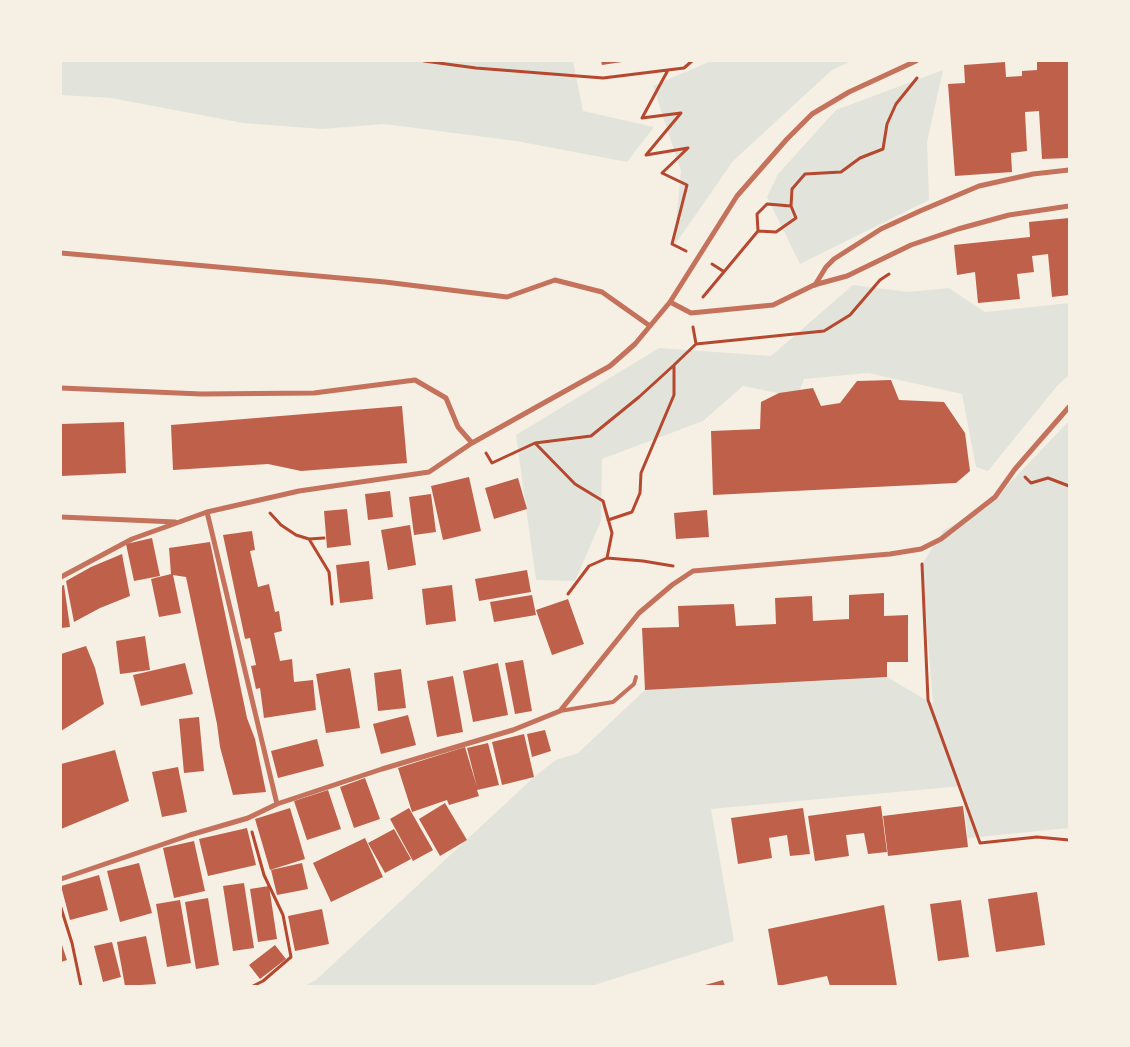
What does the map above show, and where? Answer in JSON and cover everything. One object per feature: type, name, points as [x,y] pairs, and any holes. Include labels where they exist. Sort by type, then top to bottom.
[{"type":"street","points":[[61,578],[132,539],[207,512],[299,490],[429,472],[472,442],[610,366],[635,344],[670,302],[737,196],[812,114],[849,92],[916,61]]},
{"type":"street","points":[[814,285],[834,259],[881,229],[927,207],[979,186],[1033,174],[1069,170]]},
{"type":"street","points":[[670,302],[691,313],[773,305],[814,285],[847,276],[911,245],[958,229],[1008,215],[1069,206]]},
{"type":"street","points":[[61,253],[385,282],[507,297],[555,280],[602,292],[650,326]]},
{"type":"street","points":[[61,388],[201,394],[314,393],[415,380],[446,398],[458,427],[472,442]]},
{"type":"street","points":[[61,879],[190,835],[248,818],[277,804],[382,768],[513,730],[560,711],[639,613],[672,585],[693,572],[890,554],[921,548],[941,539],[972,517],[994,498],[1015,469],[1069,407]]},
{"type":"street","points":[[207,512],[277,804]]},
{"type":"street","points":[[61,517],[178,522]]},
{"type":"lane","points":[[560,711],[613,702],[634,684],[636,677]]},
{"type":"path","points":[[424,61],[476,68],[603,78],[684,68],[692,61]]},
{"type":"path","points":[[668,70],[642,118],[681,113],[646,155],[688,148],[662,173],[686,185],[672,244],[723,271]]},
{"type":"path","points":[[758,231],[776,232],[796,218],[791,206],[792,189],[805,174],[841,172],[860,158],[883,149],[887,124],[896,104],[920,73]]},
{"type":"path","points":[[696,344],[691,313],[723,271],[758,231],[757,214],[767,204],[791,206]]},
{"type":"path","points":[[478,440],[492,463],[535,443],[591,436],[639,397],[696,344],[824,331],[850,315],[880,280]]},
{"type":"path","points":[[608,520],[632,512],[640,493],[641,473],[674,395],[674,365]]},
{"type":"path","points":[[535,443],[575,484],[603,501],[612,533],[606,558]]},
{"type":"path","points":[[1015,469],[1031,482],[1048,478],[1069,486]]},
{"type":"path","points":[[272,506],[270,515],[296,535],[309,539],[324,538]]},
{"type":"path","points":[[309,539],[329,572],[332,604]]},
{"type":"path","points":[[921,548],[928,700],[980,844],[1037,837],[1069,840]]},
{"type":"path","points":[[568,594],[589,566],[606,558],[652,562],[693,572]]},
{"type":"path","points":[[248,818],[264,875],[283,914],[291,957],[263,981],[253,986]]},
{"type":"path","points":[[61,908],[72,943],[81,986]]},
{"type":"shaded area","points":[[61,61],[573,61],[583,111],[654,127],[627,162],[516,141],[384,124],[322,129],[243,123],[111,98],[61,95]]},
{"type":"shaded area","points":[[711,61],[852,61],[832,70],[733,161],[674,246],[681,171],[653,86]]},
{"type":"shaded area","points":[[943,70],[927,142],[929,200],[800,264],[767,197],[778,174],[836,110]]},
{"type":"shaded area","points":[[853,285],[909,292],[949,288],[985,312],[1069,303],[1069,375],[1057,386],[988,471],[976,467],[962,394],[868,373],[804,379],[797,397],[743,386],[703,421],[602,459],[601,521],[575,581],[536,580],[516,435],[659,348],[771,356]]},
{"type":"shaded area","points":[[1069,421],[1069,828],[968,838],[962,786],[711,809],[734,941],[591,986],[304,986],[316,980],[534,777],[556,760],[578,753],[645,690],[887,677],[933,704],[922,564],[944,530],[986,508]]},
{"type":"building","points":[[601,61],[622,61],[622,62],[602,65]]},
{"type":"building","points":[[1037,61],[1069,61],[1069,158],[1042,159],[1039,111],[1025,112],[1027,151],[1011,153],[1012,172],[955,176],[948,84],[965,83],[964,65],[1005,62],[1006,77],[1022,76],[1022,71],[1037,70]]},
{"type":"building","points":[[1069,218],[1069,295],[1052,297],[1048,254],[1032,256],[1034,272],[1017,274],[1020,299],[978,303],[975,272],[957,275],[954,245],[1030,237],[1029,222]]},
{"type":"building","points":[[891,380],[899,400],[944,402],[965,433],[970,471],[956,483],[713,495],[711,431],[760,429],[761,402],[779,393],[813,388],[821,406],[840,403],[857,381]]},
{"type":"building","points":[[402,406],[407,463],[301,471],[268,464],[173,470],[171,425]]},
{"type":"building","points":[[124,422],[126,473],[61,476],[61,424]]},
{"type":"building","points":[[469,477],[481,531],[443,540],[431,486]]},
{"type":"building","points":[[518,478],[527,509],[494,519],[485,488]]},
{"type":"building","points":[[390,491],[393,517],[368,520],[365,494]]},
{"type":"building","points":[[431,494],[436,532],[414,535],[409,497]]},
{"type":"building","points":[[347,509],[351,545],[327,548],[324,511]]},
{"type":"building","points":[[707,510],[709,537],[676,539],[674,513]]},
{"type":"building","points":[[410,525],[416,565],[388,570],[381,530]]},
{"type":"building","points":[[252,531],[255,550],[250,551],[258,587],[269,584],[275,612],[279,611],[282,631],[274,633],[280,661],[292,659],[294,682],[313,680],[316,710],[264,718],[260,688],[256,689],[251,666],[256,665],[250,638],[245,639],[223,535]]},
{"type":"building","points":[[152,538],[160,576],[134,581],[126,544]]},
{"type":"building","points":[[210,542],[247,718],[255,739],[266,792],[233,795],[220,747],[217,724],[186,577],[173,575],[181,613],[159,617],[151,579],[171,574],[169,548]]},
{"type":"building","points":[[122,554],[130,596],[100,608],[74,622],[66,581],[91,567]]},
{"type":"building","points":[[369,561],[373,599],[340,603],[336,565]]},
{"type":"building","points":[[527,570],[531,592],[479,601],[475,579]]},
{"type":"building","points":[[64,585],[70,627],[61,628],[61,586]]},
{"type":"building","points":[[452,585],[456,621],[426,625],[422,589]]},
{"type":"building","points":[[884,593],[884,616],[908,615],[908,662],[887,662],[887,677],[645,690],[642,628],[679,627],[678,606],[734,604],[736,626],[776,624],[775,598],[812,596],[813,621],[849,619],[849,595]]},
{"type":"building","points":[[532,595],[536,615],[494,622],[490,602]]},
{"type":"building","points":[[568,599],[584,644],[552,655],[536,610]]},
{"type":"building","points":[[145,636],[150,670],[120,674],[116,641]]},
{"type":"building","points":[[86,646],[95,668],[104,704],[61,731],[61,654]]},
{"type":"building","points":[[523,660],[532,711],[515,714],[505,663]]},
{"type":"building","points":[[185,663],[193,694],[141,706],[133,675]]},
{"type":"building","points":[[498,663],[508,715],[473,722],[463,671]]},
{"type":"building","points":[[350,668],[360,728],[326,733],[316,674]]},
{"type":"building","points":[[401,669],[406,708],[378,711],[374,673]]},
{"type":"building","points":[[453,676],[463,732],[437,737],[427,681]]},
{"type":"building","points":[[408,715],[416,745],[381,754],[373,724]]},
{"type":"building","points":[[199,717],[204,771],[184,773],[179,719]]},
{"type":"building","points":[[545,730],[551,751],[532,757],[527,734]]},
{"type":"building","points":[[524,734],[534,777],[502,785],[492,742]]},
{"type":"building","points":[[317,739],[324,766],[278,778],[271,751]]},
{"type":"building","points":[[488,743],[499,785],[477,790],[479,796],[449,805],[447,800],[412,812],[398,768],[465,747],[477,787],[467,748]]},
{"type":"building","points":[[115,750],[129,801],[61,829],[61,764]]},
{"type":"building","points":[[178,767],[187,812],[162,817],[152,772]]},
{"type":"building","points":[[365,778],[380,819],[354,828],[340,787]]},
{"type":"building","points":[[328,790],[341,829],[307,840],[294,801]]},
{"type":"building","points":[[445,803],[467,840],[440,856],[419,819]]},
{"type":"building","points":[[881,806],[887,852],[868,854],[864,833],[846,835],[849,856],[815,861],[808,816]]},
{"type":"building","points":[[963,806],[968,847],[888,856],[883,816]]},
{"type":"building","points":[[290,808],[305,859],[270,870],[255,819]]},
{"type":"building","points":[[409,808],[433,850],[413,861],[390,819]]},
{"type":"building","points":[[803,808],[810,854],[790,856],[787,835],[769,838],[772,858],[738,864],[731,818]]},
{"type":"building","points":[[247,828],[256,865],[208,876],[199,839]]},
{"type":"building","points":[[394,829],[411,859],[385,873],[368,843]]},
{"type":"building","points":[[365,838],[383,877],[331,902],[313,863]]},
{"type":"building","points":[[194,841],[205,891],[174,898],[163,848]]},
{"type":"building","points":[[139,863],[152,913],[120,922],[107,871]]},
{"type":"building","points":[[302,863],[308,889],[277,895],[271,870]]},
{"type":"building","points":[[99,875],[108,910],[70,920],[61,886]]},
{"type":"building","points":[[244,883],[254,948],[233,951],[223,886]]},
{"type":"building","points":[[269,886],[277,939],[258,942],[250,889]]},
{"type":"building","points":[[1037,892],[1045,945],[996,952],[988,899]]},
{"type":"building","points":[[208,898],[219,965],[196,969],[185,902]]},
{"type":"building","points":[[180,900],[191,963],[167,967],[156,904]]},
{"type":"building","points":[[961,900],[969,957],[938,961],[930,904]]},
{"type":"building","points":[[884,905],[897,986],[830,986],[827,976],[778,986],[768,929]]},
{"type":"building","points":[[322,909],[329,944],[295,951],[288,916]]},
{"type":"building","points":[[146,936],[156,984],[125,986],[117,942]]},
{"type":"building","points":[[61,942],[67,960],[61,962]]},
{"type":"building","points":[[112,942],[121,977],[103,982],[94,946]]},
{"type":"building","points":[[275,945],[286,959],[260,979],[249,965]]},
{"type":"building","points":[[723,980],[725,986],[705,986],[705,985]]}]
